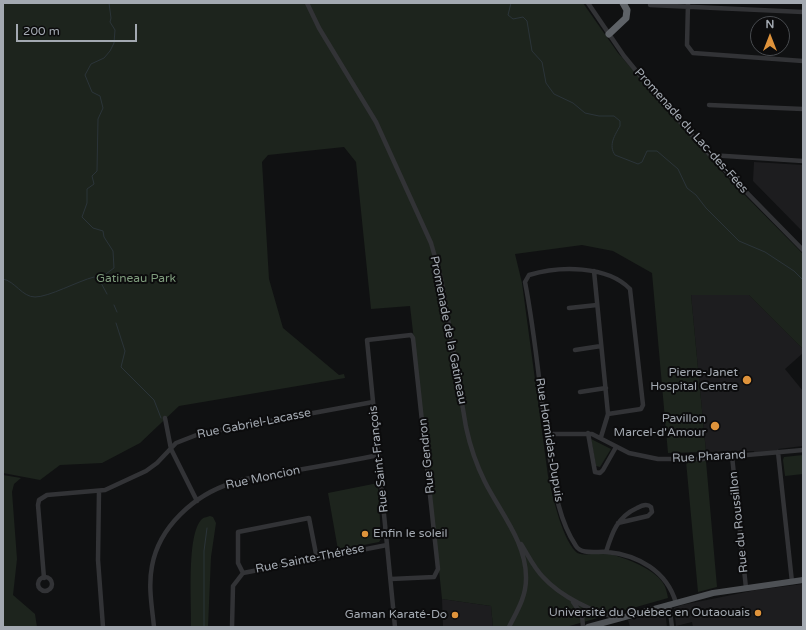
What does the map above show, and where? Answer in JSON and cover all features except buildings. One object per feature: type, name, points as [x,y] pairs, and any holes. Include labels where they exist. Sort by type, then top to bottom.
[{"type":"highway","points":[[609,34],[626,18],[627,10],[623,3]]},
{"type":"main road","points":[[588,627],[713,593],[803,580]]},
{"type":"street","name":"Promenade de la Gatineau","points":[[307,3],[319,28],[376,122],[426,230],[440,274],[472,451],[485,482],[513,533]]},
{"type":"street","name":"Promenade du Lac-des-Fées","points":[[588,3],[644,81],[710,155],[803,250]]},
{"type":"street","points":[[650,5],[688,5],[803,12]]},
{"type":"street","points":[[688,5],[687,41],[690,51],[694,53],[803,61]]},
{"type":"street","points":[[709,105],[803,109]]},
{"type":"street","points":[[710,155],[803,161]]},
{"type":"street","name":"Rue Hormidas-Dupuis","points":[[594,271],[572,269],[531,274],[526,278],[525,282],[546,434],[558,502],[572,540],[582,552],[606,552],[627,556],[648,564],[667,583],[672,604],[672,627]]},
{"type":"street","points":[[601,438],[608,414],[594,271],[605,274],[624,284],[631,291],[643,401],[641,409],[608,414]]},
{"type":"street","points":[[569,308],[597,305]]},
{"type":"street","name":"Rue Gendron","points":[[367,340],[411,335],[413,338],[432,501],[438,569],[437,574],[434,577],[391,579]]},
{"type":"street","name":"Rue Saint-François","points":[[367,340],[395,627]]},
{"type":"street","points":[[575,350],[602,346]]},
{"type":"street","points":[[580,392],[606,388]]},
{"type":"street","name":"Rue Gabriel-Lacasse","points":[[44,578],[39,500],[47,495],[99,491],[146,471],[176,443],[183,439],[215,430],[373,402]]},
{"type":"street","points":[[165,418],[171,449],[197,500]]},
{"type":"street","points":[[588,433],[595,472],[600,473],[604,470],[616,447]]},
{"type":"street","name":"Rue Pharand","points":[[546,434],[588,433],[636,456],[650,458],[702,459],[803,450]]},
{"type":"street","points":[[778,452],[792,582]]},
{"type":"street","name":"Rue Moncion","points":[[154,627],[150,580],[156,550],[162,537],[175,520],[197,500],[215,490],[238,481],[378,456]]},
{"type":"street","name":"Rue du Roussillon","points":[[732,456],[746,588]]},
{"type":"street","points":[[99,491],[98,560],[103,627]]},
{"type":"street","points":[[606,552],[610,536],[618,523],[625,515],[638,507],[646,505],[651,507],[652,512],[648,516],[618,523]]},
{"type":"street","points":[[243,573],[238,563],[238,532],[277,523],[309,518],[317,559]]},
{"type":"street","points":[[513,533],[545,579],[569,596],[597,611],[620,618]]},
{"type":"street","points":[[509,627],[521,604],[526,579],[524,560],[513,533]]},
{"type":"street","name":"Rue Sainte-Thérèse","points":[[232,627],[233,586],[243,573],[387,545]]},
{"type":"street","points":[[569,596],[581,611],[583,627]]},
{"type":"shaded area","points":[[754,162],[803,165],[803,232],[753,181]]},
{"type":"shaded area","name":"Pierre-Janet Hospital Centre","points":[[691,295],[749,295],[803,349],[803,353],[785,369],[803,391],[803,446],[778,449],[778,454],[755,456],[754,451],[706,452]]},
{"type":"shaded area","name":"Université du Québec en Outaouais","points":[[803,584],[803,627],[693,627],[692,622],[676,626],[674,608],[682,605],[756,590]]},
{"type":"shaded area","points":[[442,599],[491,606],[493,627],[443,627]]},
{"type":"shaded area","points":[[665,610],[667,627],[630,627],[628,620]]},
{"type":"green space","name":"Gatineau Park","points":[[3,3],[583,3],[618,53],[725,175],[803,254],[803,349],[749,295],[691,295],[706,452],[668,453],[652,273],[613,251],[582,245],[515,254],[522,283],[548,476],[558,515],[570,544],[575,551],[581,554],[604,553],[628,560],[645,568],[652,572],[663,583],[666,588],[668,598],[566,627],[493,627],[491,606],[442,599],[410,306],[371,309],[356,162],[344,147],[268,155],[262,162],[269,279],[283,328],[339,375],[344,374],[345,378],[179,406],[140,443],[102,463],[60,465],[40,480],[3,473]]},
{"type":"green space","points":[[591,439],[611,449],[600,467],[596,466]]},
{"type":"green space","points":[[803,455],[803,474],[785,476],[784,457]]},
{"type":"green space","points":[[686,461],[706,461],[717,587],[698,592]]},
{"type":"green space","points":[[3,475],[21,478],[14,484],[12,492],[17,559],[13,595],[35,614],[37,627],[3,627]]},
{"type":"green space","points":[[378,483],[381,539],[379,542],[338,550],[328,493]]},
{"type":"green space","points":[[210,516],[213,517],[216,523],[211,557],[208,627],[191,627],[191,570],[194,539],[197,527],[202,519]]},
{"type":"waterway","points":[[99,279],[114,268],[113,251],[104,237],[103,231],[93,228],[82,217],[87,203],[87,189],[94,184],[92,176],[97,171],[98,119],[103,108],[100,96],[92,92],[85,75],[91,64],[104,58],[114,43],[115,30],[110,22],[111,18],[109,3]]},
{"type":"waterway","points":[[511,3],[508,15],[513,19],[523,17],[527,21],[532,51],[542,62],[546,83],[554,94],[573,103],[585,113],[599,116],[614,116],[620,121],[620,126],[614,136],[612,144],[615,155],[638,164],[642,162],[647,151],[657,151],[678,169],[687,188],[696,195],[706,208],[739,241],[765,252],[794,271],[803,280]]},
{"type":"waterway","points":[[3,279],[7,280],[22,292],[35,297],[56,292],[94,277],[99,279],[107,294]]},
{"type":"waterway","points":[[114,305],[117,312]]},
{"type":"waterway","points":[[116,323],[125,351],[121,367],[154,400],[161,418]]},
{"type":"waterway","points":[[204,627],[204,551],[207,528]]},
{"type":"place","name":"Pierre-Janet Hospital Centre","points":[[747,380]]},
{"type":"place","name":"Pavillon Marcel-d'Amour","points":[[715,426]]},
{"type":"place","name":"Enfin le soleil","points":[[365,534]]},
{"type":"place","name":"Université du Québec en Outaouais","points":[[758,613]]},
{"type":"place","name":"Gaman Karaté-Do","points":[[455,615]]}]
